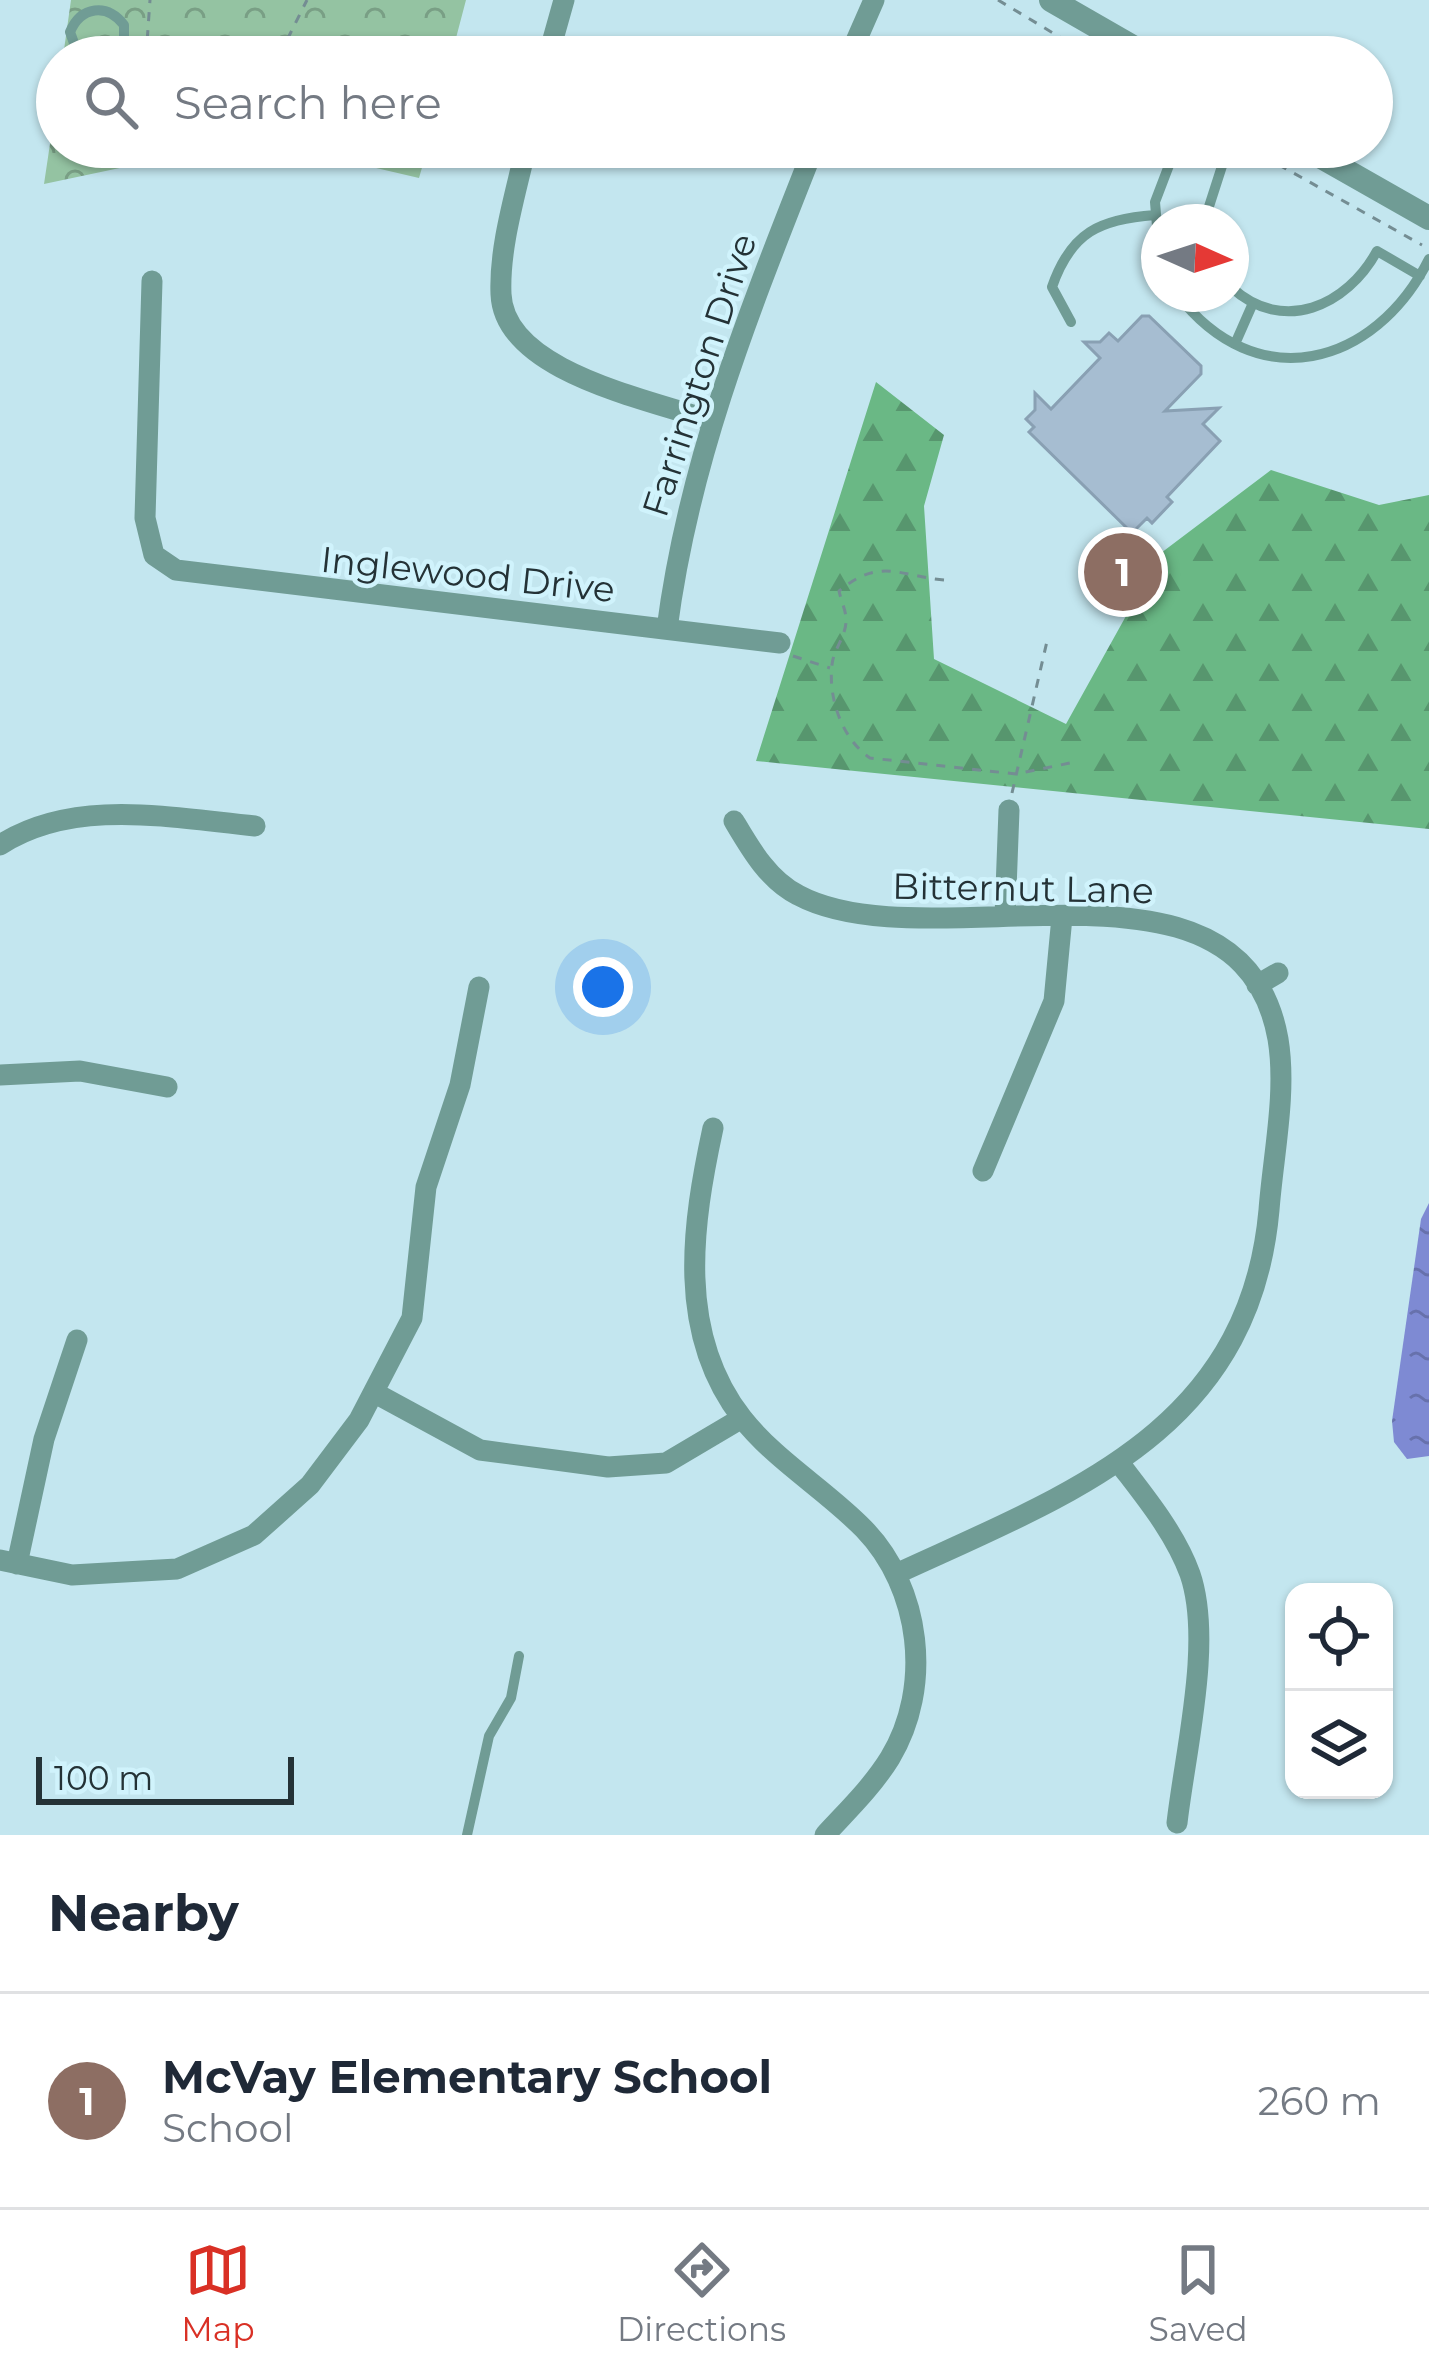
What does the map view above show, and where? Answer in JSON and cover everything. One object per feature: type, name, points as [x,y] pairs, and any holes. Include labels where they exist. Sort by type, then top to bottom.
[{"type":"street","points":[[554,36],[563,0]]},
{"type":"street","points":[[858,36],[874,0]]},
{"type":"street","points":[[1052,0],[1114,36]]},
{"type":"street","points":[[522,168],[501,293],[506,319],[520,342],[556,366],[710,421]]},
{"type":"street","name":"Farrington Drive","points":[[667,629],[679,536],[710,421],[806,168]]},
{"type":"street","points":[[1341,168],[1429,218]]},
{"type":"street","name":"Inglewood Drive","points":[[152,281],[145,510],[154,555],[176,570],[201,577],[780,643]]},
{"type":"street","points":[[1005,916],[1009,810]]},
{"type":"street","points":[[0,845],[25,829],[106,814],[255,826]]},
{"type":"street","name":"Bitternut Lane","points":[[734,820],[759,863],[796,895],[871,919],[1140,919],[1192,930],[1222,946],[1257,985]]},
{"type":"street","points":[[983,1171],[1054,1001],[1062,917]]},
{"type":"street","points":[[896,1574],[1073,1492],[1120,1464],[1199,1388],[1236,1327],[1267,1225],[1280,1082],[1277,1036],[1257,985],[1278,973]]},
{"type":"street","points":[[77,1340],[8,1562],[73,1575],[177,1570],[221,1551],[285,1512],[375,1394],[412,1318],[426,1187],[460,1085],[479,987]]},
{"type":"street","points":[[0,1075],[80,1071],[167,1087]]},
{"type":"street","points":[[712,1128],[696,1207],[696,1308],[704,1338],[742,1418],[866,1531],[896,1574],[914,1630],[909,1708],[892,1754],[825,1835]]},
{"type":"street","points":[[375,1394],[480,1450],[608,1467],[666,1463],[742,1418]]},
{"type":"street","points":[[1120,1464],[1175,1541],[1198,1612],[1177,1823]]},
{"type":"lane","points":[[121,0],[117,16],[126,36]]},
{"type":"lane","points":[[72,36],[75,21],[94,9],[117,16]]},
{"type":"lane","points":[[1157,204],[1166,168]]},
{"type":"lane","points":[[1210,204],[1221,168]]},
{"type":"lane","points":[[1071,322],[1052,287],[1076,242],[1096,224],[1141,217]]},
{"type":"lane","points":[[1249,300],[1288,312],[1317,309],[1343,296],[1364,275],[1376,251],[1420,276]]},
{"type":"lane","points":[[1192,312],[1203,325],[1234,344],[1286,357],[1331,352],[1390,318],[1429,259]]},
{"type":"lane","points":[[1234,344],[1253,303]]},
{"type":"lane","points":[[467,1835],[490,1736],[512,1698],[519,1655]]},
{"type":"path","points":[[147,36],[150,0]]},
{"type":"path","points":[[289,36],[307,0]]},
{"type":"path","points":[[998,0],[1058,36]]},
{"type":"path","points":[[1284,168],[1416,242]]},
{"type":"path","points":[[944,580],[913,570],[861,573],[839,592],[847,622],[832,669],[842,726],[856,748],[870,758],[1016,774],[1070,763]]},
{"type":"path","points":[[1009,810],[1048,637]]},
{"type":"path","points":[[780,643],[788,655],[832,669]]},
{"type":"green space","points":[[71,0],[466,0],[457,36],[66,36]]},
{"type":"green space","points":[[46,168],[120,168],[44,184]]},
{"type":"green space","points":[[376,168],[422,168],[419,178]]},
{"type":"green space","points":[[876,382],[944,435],[924,506],[934,659],[1066,724],[1161,553],[1271,470],[1379,505],[1429,495],[1429,829],[756,761]]},
{"type":"water","points":[[1429,1203],[1429,1456],[1407,1459],[1394,1442],[1392,1421],[1421,1219]]},
{"type":"building","points":[[1142,316],[1149,316],[1201,366],[1201,374],[1165,411],[1219,408],[1203,424],[1220,441],[1167,497],[1172,502],[1152,523],[1147,518],[1132,533],[1029,432],[1034,427],[1026,419],[1035,410],[1035,393],[1051,409],[1100,358],[1084,342],[1100,342],[1109,333],[1118,341]]},
{"type":"place","name":"McVay Elementary School","points":[[1123,572]]}]
